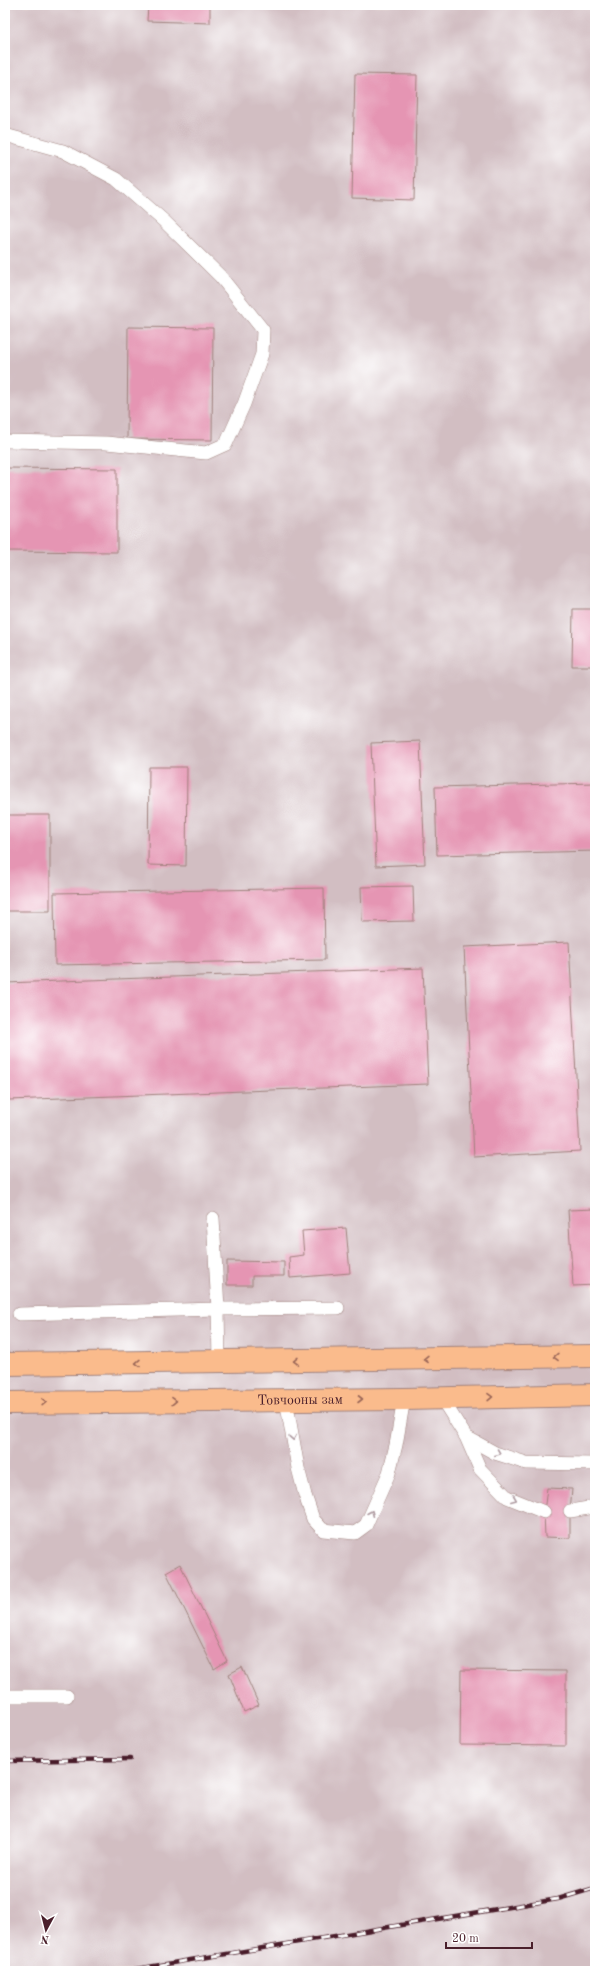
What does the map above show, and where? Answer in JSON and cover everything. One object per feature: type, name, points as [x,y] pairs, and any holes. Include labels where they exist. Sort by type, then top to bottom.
[{"type":"highway","points":[[5,1364],[595,1356]]},
{"type":"highway","name":"Товчооны зам","points":[[5,1403],[404,1399],[595,1395]]},
{"type":"lane","points":[[5,135],[62,151],[116,179],[164,221],[220,276],[263,330],[262,354],[244,404],[226,444],[206,453],[106,442],[5,441]]},
{"type":"lane","points":[[213,1218],[218,1308],[219,1362]]},
{"type":"lane","points":[[19,1314],[218,1308],[338,1308]]},
{"type":"lane","points":[[442,1398],[466,1437],[480,1469],[507,1496],[544,1512]]},
{"type":"lane","points":[[286,1400],[298,1468],[313,1519],[323,1530],[355,1533],[366,1525],[389,1473],[396,1445],[404,1399]]},
{"type":"lane","points":[[466,1437],[495,1453],[526,1463],[595,1464]]},
{"type":"lane","points":[[570,1511],[595,1507]]},
{"type":"lane","points":[[5,1696],[67,1696]]},
{"type":"shaded area","points":[[5,5],[595,5],[595,1971],[5,1971]]},
{"type":"building","points":[[148,5],[210,5],[210,23],[147,21]]},
{"type":"building","points":[[355,74],[417,75],[414,200],[352,198]]},
{"type":"building","points":[[128,327],[213,328],[212,440],[127,439]]},
{"type":"building","points":[[5,468],[117,469],[117,552],[5,551]]},
{"type":"building","points":[[573,609],[595,609],[595,666],[572,666]]},
{"type":"building","points":[[420,741],[425,864],[376,866],[371,743]]},
{"type":"building","points":[[149,767],[187,767],[186,866],[148,865]]},
{"type":"building","points":[[595,783],[595,851],[437,855],[435,787]]},
{"type":"building","points":[[5,815],[50,815],[50,911],[5,911]]},
{"type":"building","points":[[413,886],[414,921],[362,922],[361,887]]},
{"type":"building","points":[[324,888],[325,960],[55,965],[54,893]]},
{"type":"building","points":[[569,942],[580,1151],[474,1157],[464,947]]},
{"type":"building","points":[[423,968],[428,1084],[9,1100],[5,983]]},
{"type":"building","points":[[595,1209],[595,1285],[573,1286],[568,1210]]},
{"type":"building","points":[[346,1228],[350,1273],[290,1278],[289,1257],[304,1255],[302,1231]]},
{"type":"building","points":[[227,1261],[284,1262],[284,1276],[252,1276],[252,1285],[227,1285]]},
{"type":"building","points":[[547,1488],[572,1489],[570,1538],[545,1537],[544,1512]]},
{"type":"building","points":[[180,1564],[227,1661],[214,1669],[166,1572]]},
{"type":"building","points":[[242,1667],[259,1705],[244,1712],[229,1674]]},
{"type":"building","points":[[461,1670],[566,1671],[566,1746],[460,1745]]},
{"type":"railway","points":[[5,1761],[130,1759]]},
{"type":"railway","points":[[124,1971],[558,1899],[595,1888]]}]
